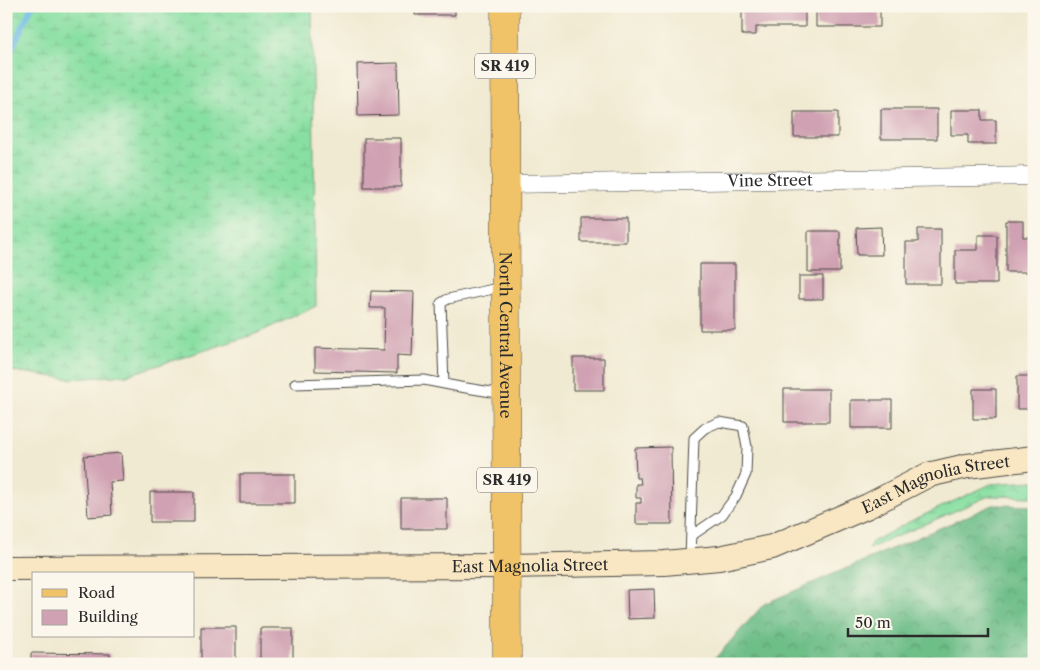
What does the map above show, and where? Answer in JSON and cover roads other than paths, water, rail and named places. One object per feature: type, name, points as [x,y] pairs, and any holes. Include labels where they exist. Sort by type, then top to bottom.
[{"type":"main road","name":"North Central Avenue","points":[[505,6],[507,664]]},
{"type":"street","name":"Vine Street","points":[[505,184],[1034,176]]},
{"type":"street","name":"East Magnolia Street","points":[[6,568],[507,566],[664,563],[719,558],[772,547],[868,506],[928,475],[967,466],[1034,458]]},
{"type":"lane","points":[[444,384],[441,303],[506,286]]},
{"type":"lane","points":[[295,384],[424,380],[506,394]]},
{"type":"lane","points":[[690,560],[694,438],[706,428],[719,422],[743,426],[747,447],[746,474],[736,496],[722,515],[691,536]]},
{"type":"waterway","points":[[6,61],[32,6]]}]
